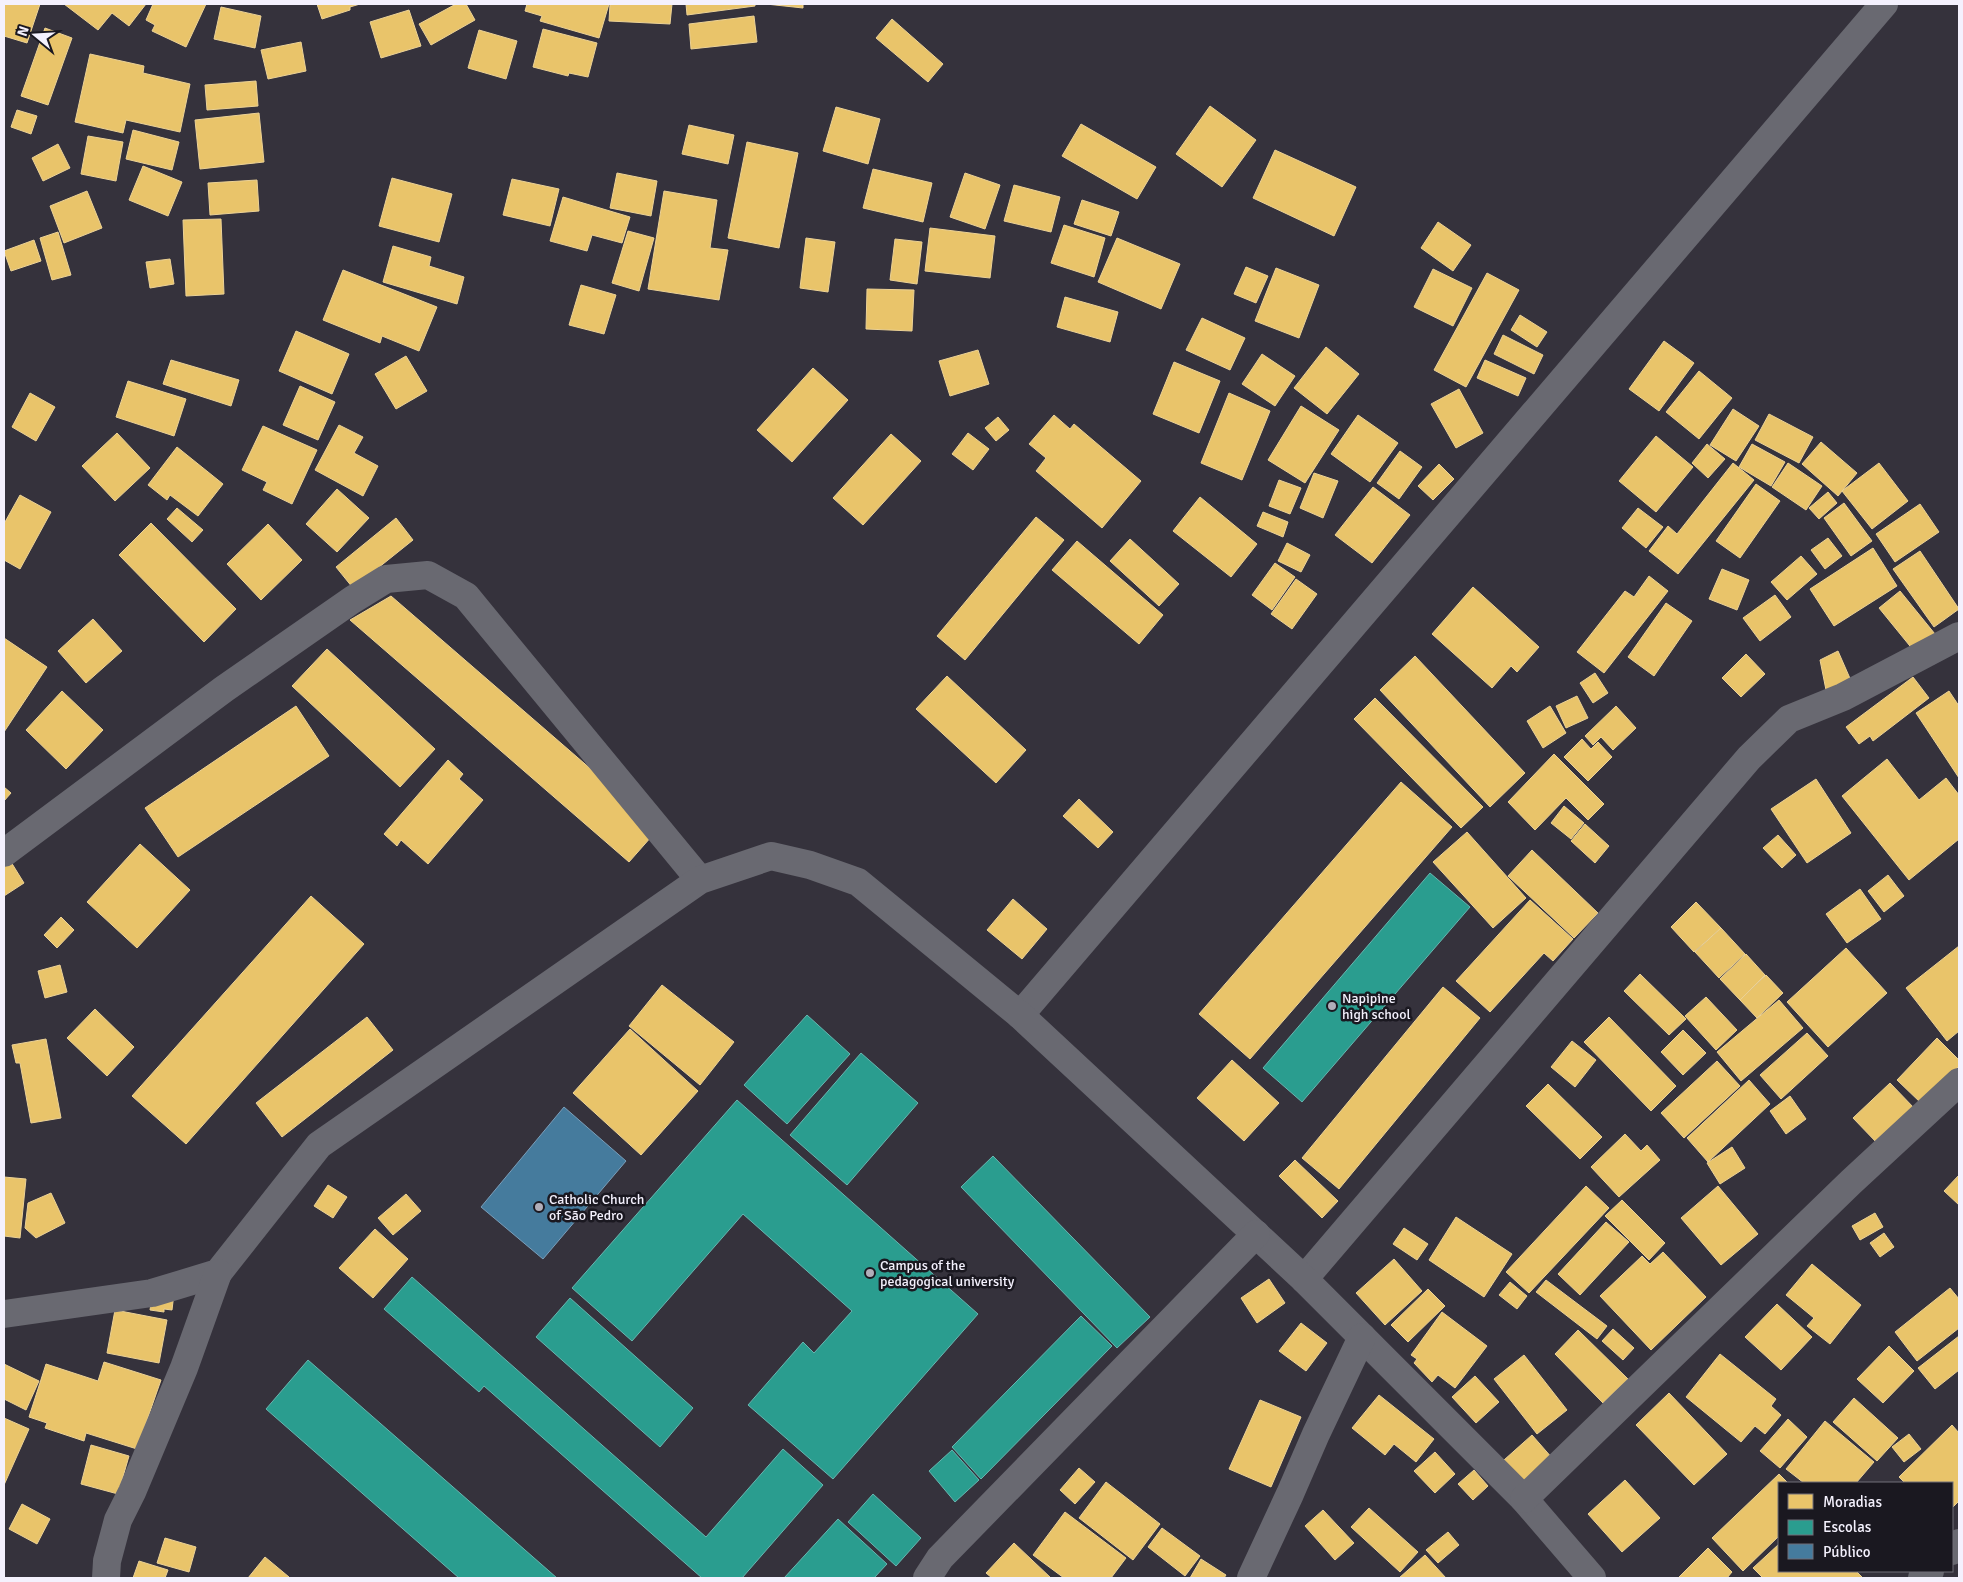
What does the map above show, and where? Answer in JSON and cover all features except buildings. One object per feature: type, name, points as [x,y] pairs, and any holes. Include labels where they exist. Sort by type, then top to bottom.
[{"type":"street","points":[[1020,1014],[1884,4]]},
{"type":"street","points":[[4,854],[224,689],[352,600],[386,579],[428,575],[466,596],[700,880]]},
{"type":"street","points":[[1304,1279],[1749,758],[1789,719],[1843,697],[1959,636]]},
{"type":"street","points":[[106,1578],[107,1561],[118,1520],[132,1492],[184,1368],[218,1273],[319,1145],[700,880],[771,856],[810,865],[858,882],[1020,1014],[1304,1279],[1524,1499],[1592,1578]]},
{"type":"street","points":[[1524,1499],[1851,1182],[1959,1082]]},
{"type":"street","points":[[927,1578],[940,1558],[1256,1234]]},
{"type":"street","points":[[4,1314],[152,1293],[218,1273]]},
{"type":"street","points":[[1251,1578],[1362,1337]]},
{"type":"place","name":"Napipine high school","points":[[1332,1006]]},
{"type":"place","name":"Catholic Church of São Pedro","points":[[539,1207]]},
{"type":"place","name":"Campus of the pedagogical university","points":[[870,1273]]}]
